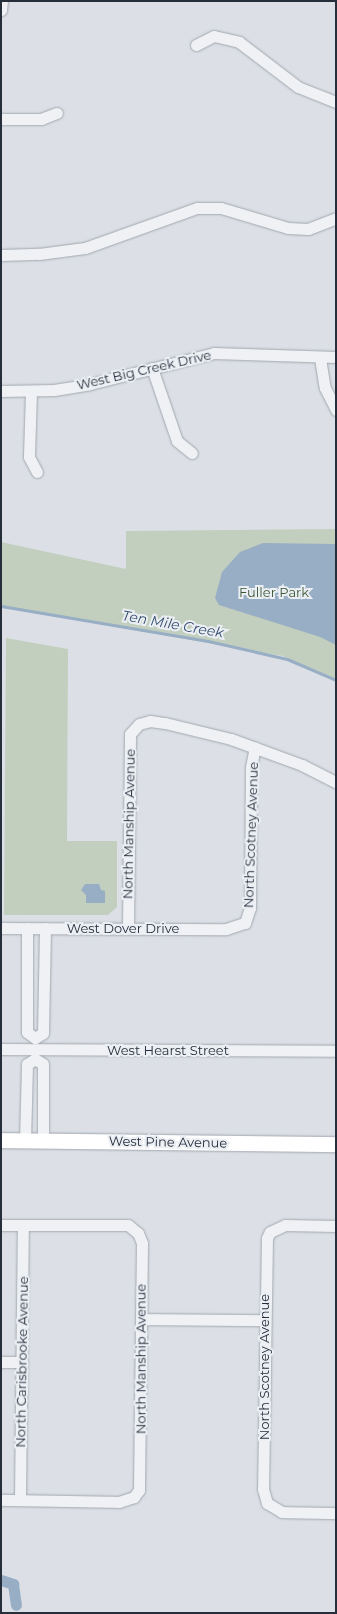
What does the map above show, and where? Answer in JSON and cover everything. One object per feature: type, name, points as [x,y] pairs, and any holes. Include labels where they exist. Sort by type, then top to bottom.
[{"type":"street","points":[[1,10],[2,1]]},
{"type":"street","points":[[196,45],[214,36],[239,42],[298,87],[336,102]]},
{"type":"street","points":[[1,119],[41,119],[57,113]]},
{"type":"street","points":[[1,255],[39,254],[85,248],[197,208],[221,208],[288,228],[308,229],[336,218]]},
{"type":"street","name":"West Big Creek Drive","points":[[1,391],[31,392],[90,384],[201,355],[226,352],[320,358],[336,357]]},
{"type":"street","points":[[320,358],[325,388],[336,410]]},
{"type":"street","points":[[152,368],[177,441],[192,453]]},
{"type":"street","points":[[31,392],[29,457],[37,472]]},
{"type":"street","name":"North Manship Avenue","points":[[128,928],[130,734],[139,724],[150,721],[165,723],[255,747]]},
{"type":"street","points":[[255,747],[302,765],[336,782]]},
{"type":"street","name":"North Scotney Avenue","points":[[245,923],[250,908],[251,767],[255,747]]},
{"type":"street","name":"West Dover Drive","points":[[1,928],[226,929],[245,923]]},
{"type":"street","points":[[27,928],[27,1032],[35,1038]]},
{"type":"street","points":[[35,1038],[43,1033],[45,928]]},
{"type":"street","points":[[25,1140],[27,1064],[35,1054],[35,1038]]},
{"type":"street","name":"West Hearst Street","points":[[1,1049],[35,1054],[336,1051]]},
{"type":"street","points":[[35,1054],[43,1064],[43,1141]]},
{"type":"street","name":"West Pine Avenue","points":[[1,1140],[336,1144]]},
{"type":"street","points":[[1,1224],[23,1225]]},
{"type":"street","name":"North Manship Avenue","points":[[20,1500],[119,1502],[134,1497],[141,1482],[142,1242],[138,1233],[128,1225],[23,1225]]},
{"type":"street","name":"North Carisbrooke Avenue","points":[[20,1500],[23,1225]]},
{"type":"street","name":"North Scotney Avenue","points":[[336,1226],[285,1225],[270,1232],[265,1245],[263,1489],[267,1503],[282,1512],[336,1513]]},
{"type":"street","points":[[141,1319],[265,1320]]},
{"type":"street","points":[[1,1362],[22,1362]]},
{"type":"street","points":[[1,1500],[20,1500]]},
{"type":"green space","name":"Fuller Park","points":[[336,529],[336,682],[283,656],[1,607],[1,542],[126,569],[126,531]]},
{"type":"green space","points":[[6,638],[68,649],[67,841],[117,841],[117,907],[108,915],[4,915]]},
{"type":"water","points":[[263,543],[336,544],[336,645],[320,637],[219,605],[215,598],[222,572],[240,552]]},
{"type":"water","points":[[85,884],[99,884],[101,890],[105,891],[105,903],[86,903],[86,895],[81,890]]},
{"type":"waterway","name":"Ten Mile Creek","points":[[1,606],[208,641],[287,659],[336,680]]},
{"type":"waterway","points":[[1,1580],[13,1584],[16,1605]]}]
